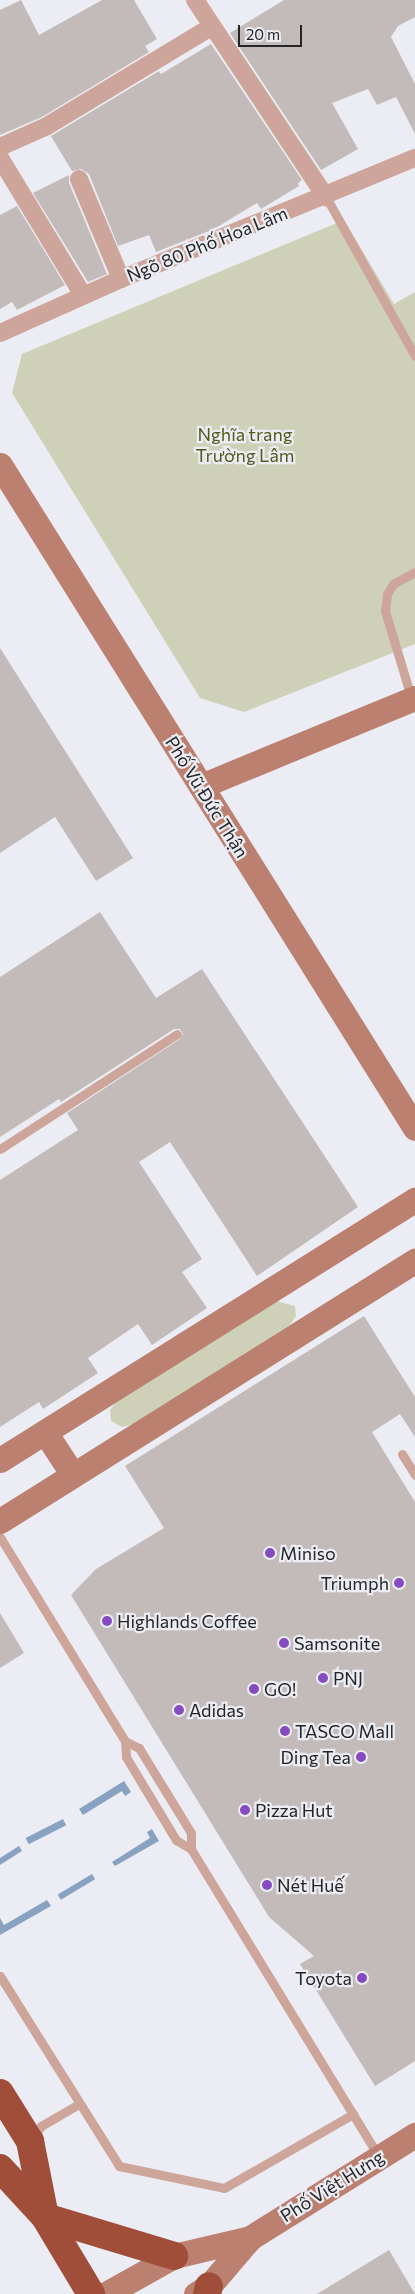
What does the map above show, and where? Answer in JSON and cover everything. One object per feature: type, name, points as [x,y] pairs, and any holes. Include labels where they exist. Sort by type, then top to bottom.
[{"type":"highway","points":[[0,2093],[30,2142],[45,2216]]},
{"type":"highway","points":[[0,2168],[45,2216],[91,2294]]},
{"type":"highway","points":[[45,2216],[174,2256]]},
{"type":"street","points":[[195,0],[211,27],[326,198]]},
{"type":"street","points":[[0,147],[47,126],[211,27]]},
{"type":"street","points":[[0,158],[83,295]]},
{"type":"street","name":"Ngõ 80 Phố Hoa Lâm","points":[[0,332],[121,278],[326,198],[415,158]]},
{"type":"street","points":[[79,179],[121,278]]},
{"type":"street","name":"Phố Vũ Đức Thận","points":[[0,465],[415,1128]]},
{"type":"street","points":[[201,786],[413,699]]},
{"type":"street","points":[[0,1460],[415,1200]]},
{"type":"street","points":[[0,1521],[415,1261]]},
{"type":"street","points":[[45,1432],[73,1475]]},
{"type":"street","name":"Phố Việt Hưng","points":[[204,2291],[250,2238],[415,2135]]},
{"type":"street","name":"Phố Việt Hưng","points":[[106,2294],[174,2256],[250,2238]]},
{"type":"lane","points":[[326,198],[415,356]]},
{"type":"lane","points":[[413,699],[385,611],[387,594],[393,584],[415,572]]},
{"type":"lane","points":[[0,1149],[177,1034]]},
{"type":"lane","points":[[402,1454],[415,1475]]},
{"type":"lane","points":[[0,1537],[125,1741],[126,1757],[176,1840],[190,1849],[379,2157]]},
{"type":"lane","points":[[125,1741],[139,1748],[191,1833],[190,1849]]},
{"type":"lane","points":[[0,1976],[119,2166],[224,2188],[353,2114]]},
{"type":"lane","points":[[30,2142],[41,2126],[79,2104]]},
{"type":"green space","name":"Nghĩa trang Trường Lâm","points":[[344,220],[394,304],[415,292],[415,644],[244,712],[200,698],[12,393],[22,354]]},
{"type":"green space","points":[[276,1301],[295,1306],[296,1316],[290,1325],[133,1424],[122,1427],[111,1421],[110,1410],[118,1400]]},
{"type":"water","points":[[124,1781],[131,1792],[125,1796],[122,1791],[83,1815],[79,1809]]},
{"type":"water","points":[[63,1819],[66,1825],[29,1844],[26,1838]]},
{"type":"water","points":[[152,1829],[159,1841],[115,1866],[112,1862],[150,1838],[147,1832]]},
{"type":"water","points":[[19,1846],[22,1851],[0,1865],[0,1858]]},
{"type":"water","points":[[92,1874],[95,1879],[61,1900],[58,1895]]},
{"type":"water","points":[[47,1900],[51,1906],[0,1935],[0,1918],[4,1925]]},
{"type":"building","points":[[21,0],[39,35],[102,0],[134,0],[157,39],[145,46],[149,52],[42,117],[0,135],[0,10]]},
{"type":"building","points":[[284,0],[415,0],[415,17],[398,26],[391,37],[415,84],[415,134],[396,97],[377,105],[368,89],[332,103],[358,149],[321,170],[230,33]]},
{"type":"building","points":[[211,44],[302,180],[298,183],[299,186],[261,209],[257,203],[214,229],[156,252],[149,235],[118,246],[89,174],[81,169],[72,171],[51,136],[159,71],[161,74]]},
{"type":"building","points":[[69,175],[69,183],[107,274],[88,282],[33,193]]},
{"type":"building","points":[[17,206],[65,285],[17,310],[12,302],[0,309],[0,215]]},
{"type":"building","points":[[0,648],[133,858],[96,881],[55,817],[0,853]]},
{"type":"building","points":[[100,912],[156,998],[202,969],[358,1207],[257,1276],[170,1142],[139,1162],[202,1259],[182,1272],[207,1308],[152,1345],[138,1324],[88,1358],[98,1373],[43,1409],[39,1402],[0,1427],[0,1180],[78,1130],[67,1113],[180,1039],[183,1034],[180,1029],[174,1029],[61,1102],[59,1099],[0,1137],[0,977]]},
{"type":"building","name":"TASCO Mall","points":[[364,1316],[415,1397],[415,1437],[400,1414],[372,1432],[415,1502],[415,2061],[375,2086],[300,1964],[314,1956],[269,1917],[71,1595],[96,1569],[164,1528],[125,1466]]},
{"type":"building","points":[[0,1613],[24,1653],[0,1668]]},
{"type":"building","points":[[389,2250],[415,2294],[317,2294]]},
{"type":"place","name":"Miniso","points":[[270,1553]]},
{"type":"place","name":"Triumph","points":[[399,1583]]},
{"type":"place","name":"Highlands Coffee","points":[[107,1621]]},
{"type":"place","name":"Samsonite","points":[[284,1643]]},
{"type":"place","name":"PNJ","points":[[323,1678]]},
{"type":"place","name":"GO!","points":[[254,1689]]},
{"type":"place","name":"Adidas","points":[[179,1710]]},
{"type":"place","name":"TASCO Mall","points":[[285,1731]]},
{"type":"place","name":"Ding Tea","points":[[361,1757]]},
{"type":"place","name":"Pizza Hut","points":[[245,1810]]},
{"type":"place","name":"Nét Huế","points":[[267,1885]]},
{"type":"place","name":"Toyota","points":[[362,1978]]}]
